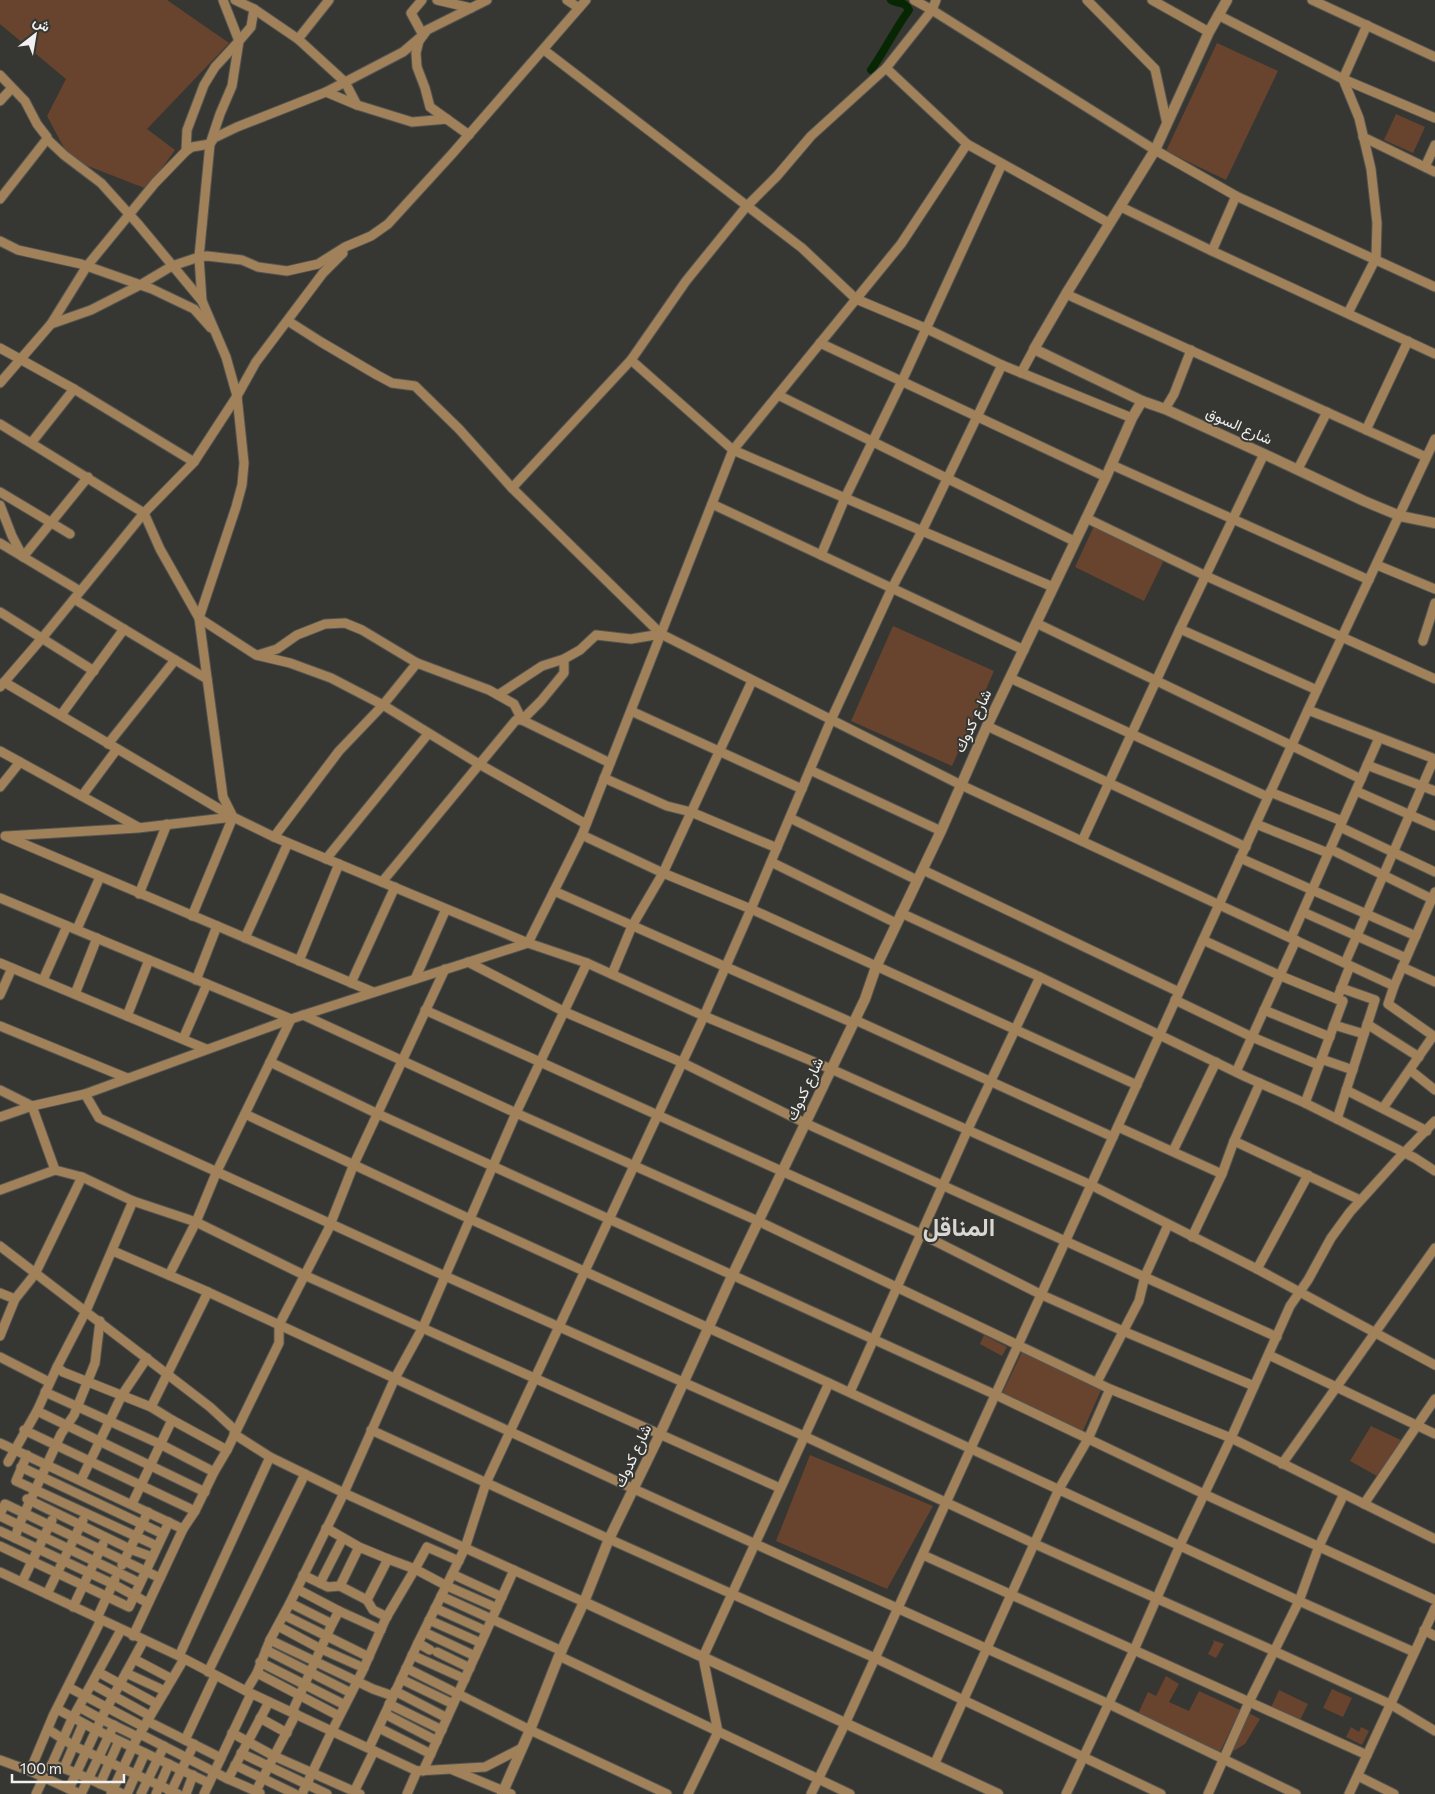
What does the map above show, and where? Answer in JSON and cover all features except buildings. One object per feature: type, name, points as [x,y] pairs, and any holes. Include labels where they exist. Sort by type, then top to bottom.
[{"type":"street","points":[[202,301],[199,257],[210,144],[232,86],[240,41],[223,0]]},
{"type":"street","points":[[235,0],[298,39],[345,82],[357,105]]},
{"type":"street","points":[[298,39],[329,0]]},
{"type":"street","points":[[422,0],[411,13],[423,34]]},
{"type":"street","points":[[437,0],[471,8]]},
{"type":"street","points":[[0,383],[51,324],[87,266],[155,183],[186,151],[192,147],[210,144],[214,138],[237,127],[326,92],[370,71],[403,52],[427,30],[487,0]]},
{"type":"street","points":[[566,0],[579,8]]},
{"type":"street","points":[[51,324],[91,310],[172,266],[199,257],[207,256],[242,260],[258,267],[287,271],[318,264],[345,247],[371,236],[388,224],[469,135],[586,0]]},
{"type":"street","points":[[914,0],[1155,150],[1236,196],[1376,258],[1435,287]]},
{"type":"street","points":[[512,488],[631,360],[686,280],[746,207],[777,176],[811,136],[886,68],[932,10],[936,0]]},
{"type":"street","points":[[1087,0],[1155,69],[1167,124]]},
{"type":"street","points":[[1152,0],[1209,32]]},
{"type":"street","points":[[1021,373],[1066,294],[1155,150],[1209,32],[1227,0]]},
{"type":"street","points":[[1313,0],[1435,57]]},
{"type":"street","points":[[186,151],[187,130],[204,84],[215,67],[251,27],[254,10]]},
{"type":"street","points":[[1218,15],[1343,79],[1435,118]]},
{"type":"street","points":[[1348,314],[1376,258],[1378,223],[1370,169],[1359,118],[1343,79],[1366,25]]},
{"type":"street","points":[[423,34],[418,40],[416,53],[417,67],[430,107],[469,135]]},
{"type":"street","points":[[544,50],[746,207],[802,248],[856,299],[925,328],[1002,366],[1132,418]]},
{"type":"street","points":[[886,68],[967,144],[1109,223]]},
{"type":"street","points":[[0,76],[25,101],[36,124],[46,134],[47,139],[64,155],[101,183],[202,301],[226,357],[237,396],[244,464],[242,485],[198,618]]},
{"type":"street","points":[[0,100],[12,88]]},
{"type":"street","points":[[326,92],[357,105],[412,122],[447,119]]},
{"type":"street","points":[[1363,137],[1435,172]]},
{"type":"street","points":[[0,199],[47,139]]},
{"type":"street","points":[[0,1117],[32,1106],[85,1094],[291,1019],[528,943],[582,834],[733,450],[901,244],[967,144]]},
{"type":"street","points":[[1425,167],[1435,145]]},
{"type":"street","points":[[821,555],[845,498],[902,381],[1002,164]]},
{"type":"street","points":[[1212,251],[1236,196]]},
{"type":"street","points":[[1120,207],[1435,354]]},
{"type":"street","points":[[0,240],[18,250],[87,266],[140,285],[194,310],[217,335]]},
{"type":"street","points":[[354,244],[323,273],[256,362],[237,396],[194,462],[144,513],[43,637],[2,684],[61,715],[233,818],[288,843],[528,943],[587,963],[1091,1185],[1257,1269],[1435,1365]]},
{"type":"street","points":[[1066,294],[1426,457]]},
{"type":"street","points":[[288,320],[321,342],[392,383],[415,386],[459,429],[512,488],[661,634],[960,785],[1394,986]]},
{"type":"street","points":[[1366,430],[1408,341]]},
{"type":"street","points":[[820,344],[1106,477]]},
{"type":"street","points":[[0,348],[74,389],[194,462]]},
{"type":"street","name":"شارع السوق","points":[[1034,349],[1142,401],[1165,409],[1364,501],[1400,516],[1435,522]]},
{"type":"street","points":[[1165,409],[1174,394],[1191,350]]},
{"type":"street","points":[[631,360],[733,450],[1053,587]]},
{"type":"street","points":[[232,1734],[274,1756],[355,1793],[372,1750],[378,1728],[465,1548],[486,1483],[704,1016],[831,720],[892,588],[922,531],[1002,366]]},
{"type":"street","points":[[32,442],[74,389]]},
{"type":"street","points":[[778,395],[1074,541]]},
{"type":"street","name":"شارع كدوك","points":[[506,1793],[560,1653],[584,1602],[609,1539],[854,1021],[876,966],[941,831],[986,726],[1024,650],[1132,418],[1142,401]]},
{"type":"street","points":[[1298,469],[1327,412]]},
{"type":"street","points":[[0,424],[32,442],[144,513],[160,550],[198,618],[223,797],[233,818],[192,916]]},
{"type":"street","points":[[811,1794],[846,1724],[1317,690],[1435,439]]},
{"type":"street","points":[[1082,840],[1264,454]]},
{"type":"street","points":[[1112,464],[1369,580]]},
{"type":"street","points":[[23,557],[88,477]]},
{"type":"street","points":[[0,492],[70,534]]},
{"type":"street","points":[[712,504],[1024,650]]},
{"type":"street","points":[[0,505],[12,536],[23,557]]},
{"type":"street","points":[[1086,518],[1206,576],[1435,679]]},
{"type":"street","points":[[0,543],[80,591]]},
{"type":"street","points":[[1377,565],[1435,589]]},
{"type":"street","points":[[74,599],[207,679]]},
{"type":"street","points":[[1423,641],[1435,604]]},
{"type":"street","points":[[0,612],[43,637],[94,671]]},
{"type":"street","points":[[198,618],[256,655],[290,663],[331,678],[382,705],[479,764],[586,824]]},
{"type":"street","points":[[256,655],[277,649],[297,635],[326,624],[345,623],[362,630],[417,663],[498,694],[514,704],[522,720]]},
{"type":"street","points":[[1036,623],[1293,744],[1362,779]]},
{"type":"street","points":[[61,715],[124,629]]},
{"type":"street","points":[[1180,629],[1317,690]]},
{"type":"street","points":[[498,694],[542,666],[564,660],[580,650],[596,635],[631,639],[661,634]]},
{"type":"street","points":[[108,744],[175,660]]},
{"type":"street","points":[[522,720],[541,701],[564,673],[564,660]]},
{"type":"street","points":[[274,837],[339,751],[382,705],[417,663]]},
{"type":"street","points":[[1010,678],[1132,735],[1269,795],[1341,824],[1435,872]]},
{"type":"street","points":[[612,974],[632,926],[663,872],[752,681]]},
{"type":"street","points":[[1308,710],[1434,759],[1356,936],[1337,999]]},
{"type":"street","points":[[631,711],[802,789]]},
{"type":"street","points":[[382,882],[516,720],[522,720],[610,763]]},
{"type":"street","points":[[986,726],[1110,782],[1246,847]]},
{"type":"street","points":[[326,859],[428,734]]},
{"type":"street","points":[[1236,1072],[1281,976],[1303,912],[1380,738]]},
{"type":"street","points":[[82,796],[117,749]]},
{"type":"street","points":[[0,751],[138,828]]},
{"type":"street","points":[[0,788],[20,762]]},
{"type":"street","points":[[1367,765],[1435,791]]},
{"type":"street","points":[[810,770],[941,831]]},
{"type":"street","points":[[604,778],[666,806],[691,812],[777,848]]},
{"type":"street","points":[[1356,790],[1435,826]]},
{"type":"street","points":[[2,836],[138,828],[233,818]]},
{"type":"street","points":[[790,818],[917,880]]},
{"type":"street","points":[[139,894],[167,824]]},
{"type":"street","points":[[1256,824],[1329,851],[1434,896],[1394,986],[1388,1004],[1434,1037],[1383,1108]]},
{"type":"street","points":[[582,834],[1137,1085]]},
{"type":"street","points":[[2,836],[373,992]]},
{"type":"street","points":[[245,938],[288,843]]},
{"type":"street","points":[[1240,858],[1416,936]]},
{"type":"street","points":[[771,862],[896,924]]},
{"type":"street","points":[[299,961],[340,864]]},
{"type":"street","points":[[922,870],[1177,996],[1252,1037],[1320,1062],[1353,1070]]},
{"type":"street","points":[[77,929],[100,877]]},
{"type":"street","points":[[351,983],[395,887]]},
{"type":"street","points":[[554,891],[854,1021],[1113,1137]]},
{"type":"street","points":[[0,898],[291,1019]]},
{"type":"street","points":[[415,979],[446,909]]},
{"type":"street","points":[[1303,912],[1356,936],[1435,982]]},
{"type":"street","points":[[901,913],[1305,1103],[1404,1153],[1435,1171]]},
{"type":"street","points":[[43,980],[67,926]]},
{"type":"street","points":[[196,980],[216,926]]},
{"type":"street","points":[[75,994],[97,938]]},
{"type":"street","points":[[1203,940],[1342,1002],[1305,1103]]},
{"type":"street","points":[[128,1016],[150,960]]},
{"type":"street","points":[[468,962],[565,1012],[681,1062],[806,1123],[1277,1336]]},
{"type":"street","points":[[0,963],[206,1049]]},
{"type":"street","points":[[204,1794],[232,1734],[270,1640],[344,1493],[395,1378],[423,1327],[516,1113],[587,963]]},
{"type":"street","points":[[0,995],[12,968]]},
{"type":"street","points":[[133,1636],[183,1529],[195,1511],[227,1450],[279,1343],[279,1325],[330,1222],[401,1061],[445,970]]},
{"type":"street","points":[[850,1392],[990,1081],[1040,977]]},
{"type":"street","points":[[183,1039],[207,984]]},
{"type":"street","points":[[1337,1119],[1375,1000],[1341,988]]},
{"type":"street","points":[[425,1010],[656,1116],[921,1234],[1042,1295],[1254,1386]]},
{"type":"street","points":[[1264,1010],[1330,1037]]},
{"type":"street","points":[[303,1015],[758,1221],[1110,1389],[1231,1438],[1435,1539]]},
{"type":"street","points":[[168,1275],[196,1222],[218,1171],[291,1019]]},
{"type":"street","points":[[1367,1024],[1419,1057]]},
{"type":"street","points":[[1334,1025],[1364,1034]]},
{"type":"street","points":[[0,1026],[127,1078]]},
{"type":"street","points":[[270,1062],[378,1114],[996,1395],[1204,1494],[1435,1600]]},
{"type":"street","points":[[1173,1152],[1216,1062]]},
{"type":"street","points":[[1410,1070],[1435,1090]]},
{"type":"street","points":[[1192,1237],[1222,1174],[1234,1141],[1260,1083]]},
{"type":"street","points":[[0,1090],[32,1106],[55,1170]]},
{"type":"street","points":[[1346,1090],[1426,1131]]},
{"type":"street","points":[[85,1094],[99,1118],[804,1436],[947,1501],[1035,1544],[1390,1704],[1435,1731]]},
{"type":"street","points":[[245,1114],[584,1272],[850,1392],[1298,1601],[1414,1652]]},
{"type":"street","points":[[1066,1794],[1134,1650],[1290,1306],[1331,1238],[1360,1200],[1435,1121]]},
{"type":"street","points":[[1118,1127],[1222,1174]]},
{"type":"street","points":[[1234,1141],[1360,1200]]},
{"type":"street","points":[[0,1190],[55,1170],[82,1177],[133,1201],[196,1222],[304,1275],[780,1488]]},
{"type":"street","points":[[1257,1269],[1308,1175]]},
{"type":"street","points":[[0,1336],[15,1299],[35,1274],[82,1177]]},
{"type":"street","points":[[8,1462],[36,1411],[86,1310],[133,1201]]},
{"type":"street","points":[[1097,1382],[1139,1301],[1144,1276],[1168,1225]]},
{"type":"street","points":[[0,1246],[35,1274],[86,1310],[210,1407],[235,1433],[270,1457],[344,1493],[934,1764],[982,1791],[998,1794]]},
{"type":"street","points":[[1282,1464],[1376,1334],[1435,1248]]},
{"type":"street","points":[[112,1252],[208,1292],[986,1650],[1109,1704],[1296,1794]]},
{"type":"street","points":[[151,1407],[208,1292]]},
{"type":"street","points":[[0,1293],[15,1299]]},
{"type":"street","points":[[15,1538],[29,1500],[36,1490],[56,1445],[74,1415],[76,1406],[95,1363],[100,1321]]},
{"type":"street","points":[[1269,1355],[1435,1434]]},
{"type":"street","points":[[0,1357],[49,1382]]},
{"type":"street","points":[[22,1582],[67,1489],[90,1461],[122,1396],[147,1358]]},
{"type":"street","points":[[57,1367],[63,1372],[151,1407],[227,1450]]},
{"type":"street","points":[[688,1794],[718,1732],[703,1657],[754,1543],[830,1383]]},
{"type":"street","points":[[934,1764],[1059,1489],[1088,1439],[1110,1389]]},
{"type":"street","points":[[45,1392],[160,1444],[214,1472]]},
{"type":"street","points":[[1364,1504],[1435,1399]]},
{"type":"street","points":[[36,1411],[205,1492]]},
{"type":"street","points":[[73,1607],[118,1513],[141,1485],[172,1420]]},
{"type":"street","points":[[24,1430],[195,1511]]},
{"type":"street","points":[[371,1430],[876,1658],[1161,1794]]},
{"type":"street","points":[[0,1443],[183,1529]]},
{"type":"street","points":[[27,1456],[16,1481],[157,1546]]},
{"type":"street","points":[[112,1792],[133,1747],[172,1679],[270,1457]]},
{"type":"street","points":[[21,1467],[163,1534]]},
{"type":"street","points":[[49,1730],[74,1746],[147,1780],[158,1790],[173,1793],[187,1757],[211,1674],[305,1474]]},
{"type":"street","points":[[47,1594],[98,1488]]},
{"type":"street","points":[[1208,1794],[1222,1759],[1298,1601],[1318,1546],[1344,1494]]},
{"type":"street","points":[[29,1500],[152,1558]]},
{"type":"street","points":[[140,1583],[19,1526],[0,1515],[5,1504],[160,1578]]},
{"type":"street","points":[[30,1771],[49,1730],[56,1709],[99,1619],[107,1597],[148,1512]]},
{"type":"street","points":[[0,1546],[129,1607],[168,1522]]},
{"type":"street","points":[[326,1528],[359,1547],[415,1569],[447,1586],[497,1608]]},
{"type":"street","points":[[0,1531],[90,1572],[148,1603]]},
{"type":"street","points":[[320,1583],[343,1538]]},
{"type":"street","points":[[340,1586],[359,1547]]},
{"type":"street","points":[[302,1794],[387,1617],[427,1547],[459,1561]]},
{"type":"street","points":[[923,1555],[1367,1755]]},
{"type":"street","points":[[367,1600],[388,1559]]},
{"type":"street","points":[[407,1794],[431,1754],[514,1570]]},
{"type":"street","points":[[0,1572],[181,1657],[269,1702],[420,1771],[485,1767],[522,1748]]},
{"type":"street","points":[[452,1574],[502,1597]]},
{"type":"street","points":[[303,1575],[328,1587],[340,1586],[367,1600],[373,1610],[387,1617]]},
{"type":"street","points":[[296,1589],[381,1630]]},
{"type":"street","points":[[441,1596],[718,1732],[850,1794]]},
{"type":"street","points":[[290,1603],[332,1624]]},
{"type":"street","points":[[436,1608],[486,1632]]},
{"type":"street","points":[[1349,1794],[1435,1608]]},
{"type":"street","points":[[296,1714],[293,1710],[339,1611]]},
{"type":"street","points":[[284,1615],[369,1657]]},
{"type":"street","points":[[429,1620],[481,1643]]},
{"type":"street","points":[[278,1626],[320,1649],[364,1668]]},
{"type":"street","points":[[120,1630],[56,1750],[51,1765],[76,1773],[112,1792],[123,1794]]},
{"type":"street","points":[[1424,1630],[1435,1636]]},
{"type":"street","points":[[424,1632],[475,1656]]},
{"type":"street","points":[[69,1789],[101,1719],[144,1640]]},
{"type":"street","points":[[270,1640],[393,1697],[447,1718]]},
{"type":"street","points":[[418,1643],[470,1668]]},
{"type":"street","points":[[266,1650],[351,1693]]},
{"type":"street","points":[[412,1655],[465,1679]]},
{"type":"street","points":[[134,1659],[172,1679]]},
{"type":"street","points":[[260,1662],[345,1705]]},
{"type":"street","points":[[406,1668],[530,1730],[667,1794]]},
{"type":"street","points":[[98,1672],[157,1704]]},
{"type":"street","points":[[126,1673],[165,1691]]},
{"type":"street","points":[[256,1673],[339,1716]]},
{"type":"street","points":[[401,1679],[453,1704]]},
{"type":"street","points":[[92,1684],[114,1696],[164,1746],[260,1793],[262,1779],[296,1714]]},
{"type":"street","points":[[68,1687],[144,1727],[190,1742],[221,1758]]},
{"type":"street","points":[[393,1697],[442,1730]]},
{"type":"street","points":[[228,1778],[269,1702]]},
{"type":"street","points":[[79,1706],[114,1725],[144,1727]]},
{"type":"street","points":[[56,1709],[83,1724],[209,1783]]},
{"type":"street","points":[[385,1714],[437,1741]]},
{"type":"street","points":[[260,1718],[286,1733]]},
{"type":"street","points":[[64,1768],[83,1724]]},
{"type":"street","points":[[0,1760],[81,1794],[114,1725]]},
{"type":"street","points":[[378,1728],[431,1754]]},
{"type":"street","points":[[100,1784],[119,1741]]},
{"type":"street","points":[[42,1742],[56,1750]]},
{"type":"street","points":[[141,1794],[164,1746]]},
{"type":"street","points":[[127,1794],[145,1753]]},
{"type":"street","points":[[241,1753],[327,1794]]},
{"type":"street","points":[[158,1790],[169,1764]]},
{"type":"street","points":[[235,1766],[295,1794]]},
{"type":"street","points":[[451,1769],[506,1793]]},
{"type":"street","points":[[186,1794],[194,1775]]},
{"type":"street","points":[[1358,1776],[1394,1794]]},
{"type":"street","points":[[36,1794],[44,1777]]},
{"type":"shaded area","points":[[0,0],[167,0],[229,43],[147,129],[175,150],[147,189],[70,159],[47,116],[66,79],[0,24]]},
{"type":"shaded area","points":[[1217,43],[1278,71],[1226,180],[1166,151]]},
{"type":"shaded area","points":[[1396,114],[1425,127],[1413,153],[1384,140]]},
{"type":"shaded area","points":[[1094,526],[1164,560],[1144,601],[1075,567]]},
{"type":"shaded area","points":[[893,626],[994,671],[952,766],[851,721]]},
{"type":"shaded area","points":[[984,1335],[1007,1347],[1002,1356],[980,1344]]},
{"type":"shaded area","points":[[1023,1350],[1101,1390],[1082,1433],[1001,1396]]},
{"type":"shaded area","points":[[1371,1426],[1403,1441],[1377,1476],[1350,1461]]},
{"type":"shaded area","points":[[810,1455],[933,1506],[887,1589],[776,1541]]},
{"type":"shaded area","points":[[1213,1640],[1224,1644],[1216,1658],[1208,1654],[1214,1642]]},
{"type":"shaded area","points":[[1166,1676],[1179,1684],[1169,1702],[1189,1711],[1199,1691],[1240,1710],[1219,1754],[1137,1716],[1148,1692],[1156,1696]]},
{"type":"shaded area","points":[[1332,1689],[1352,1698],[1343,1717],[1323,1708]]},
{"type":"shaded area","points":[[1279,1690],[1308,1704],[1299,1722],[1270,1710]]},
{"type":"shaded area","points":[[1247,1712],[1260,1719],[1245,1744],[1227,1755]]},
{"type":"shaded area","points":[[1351,1727],[1359,1732],[1361,1727],[1369,1731],[1362,1745],[1346,1737]]},
{"type":"waterway","points":[[871,70],[909,10],[905,5],[891,0]]},
{"type":"district","name":"المناقل","points":[[959,1227]]}]
